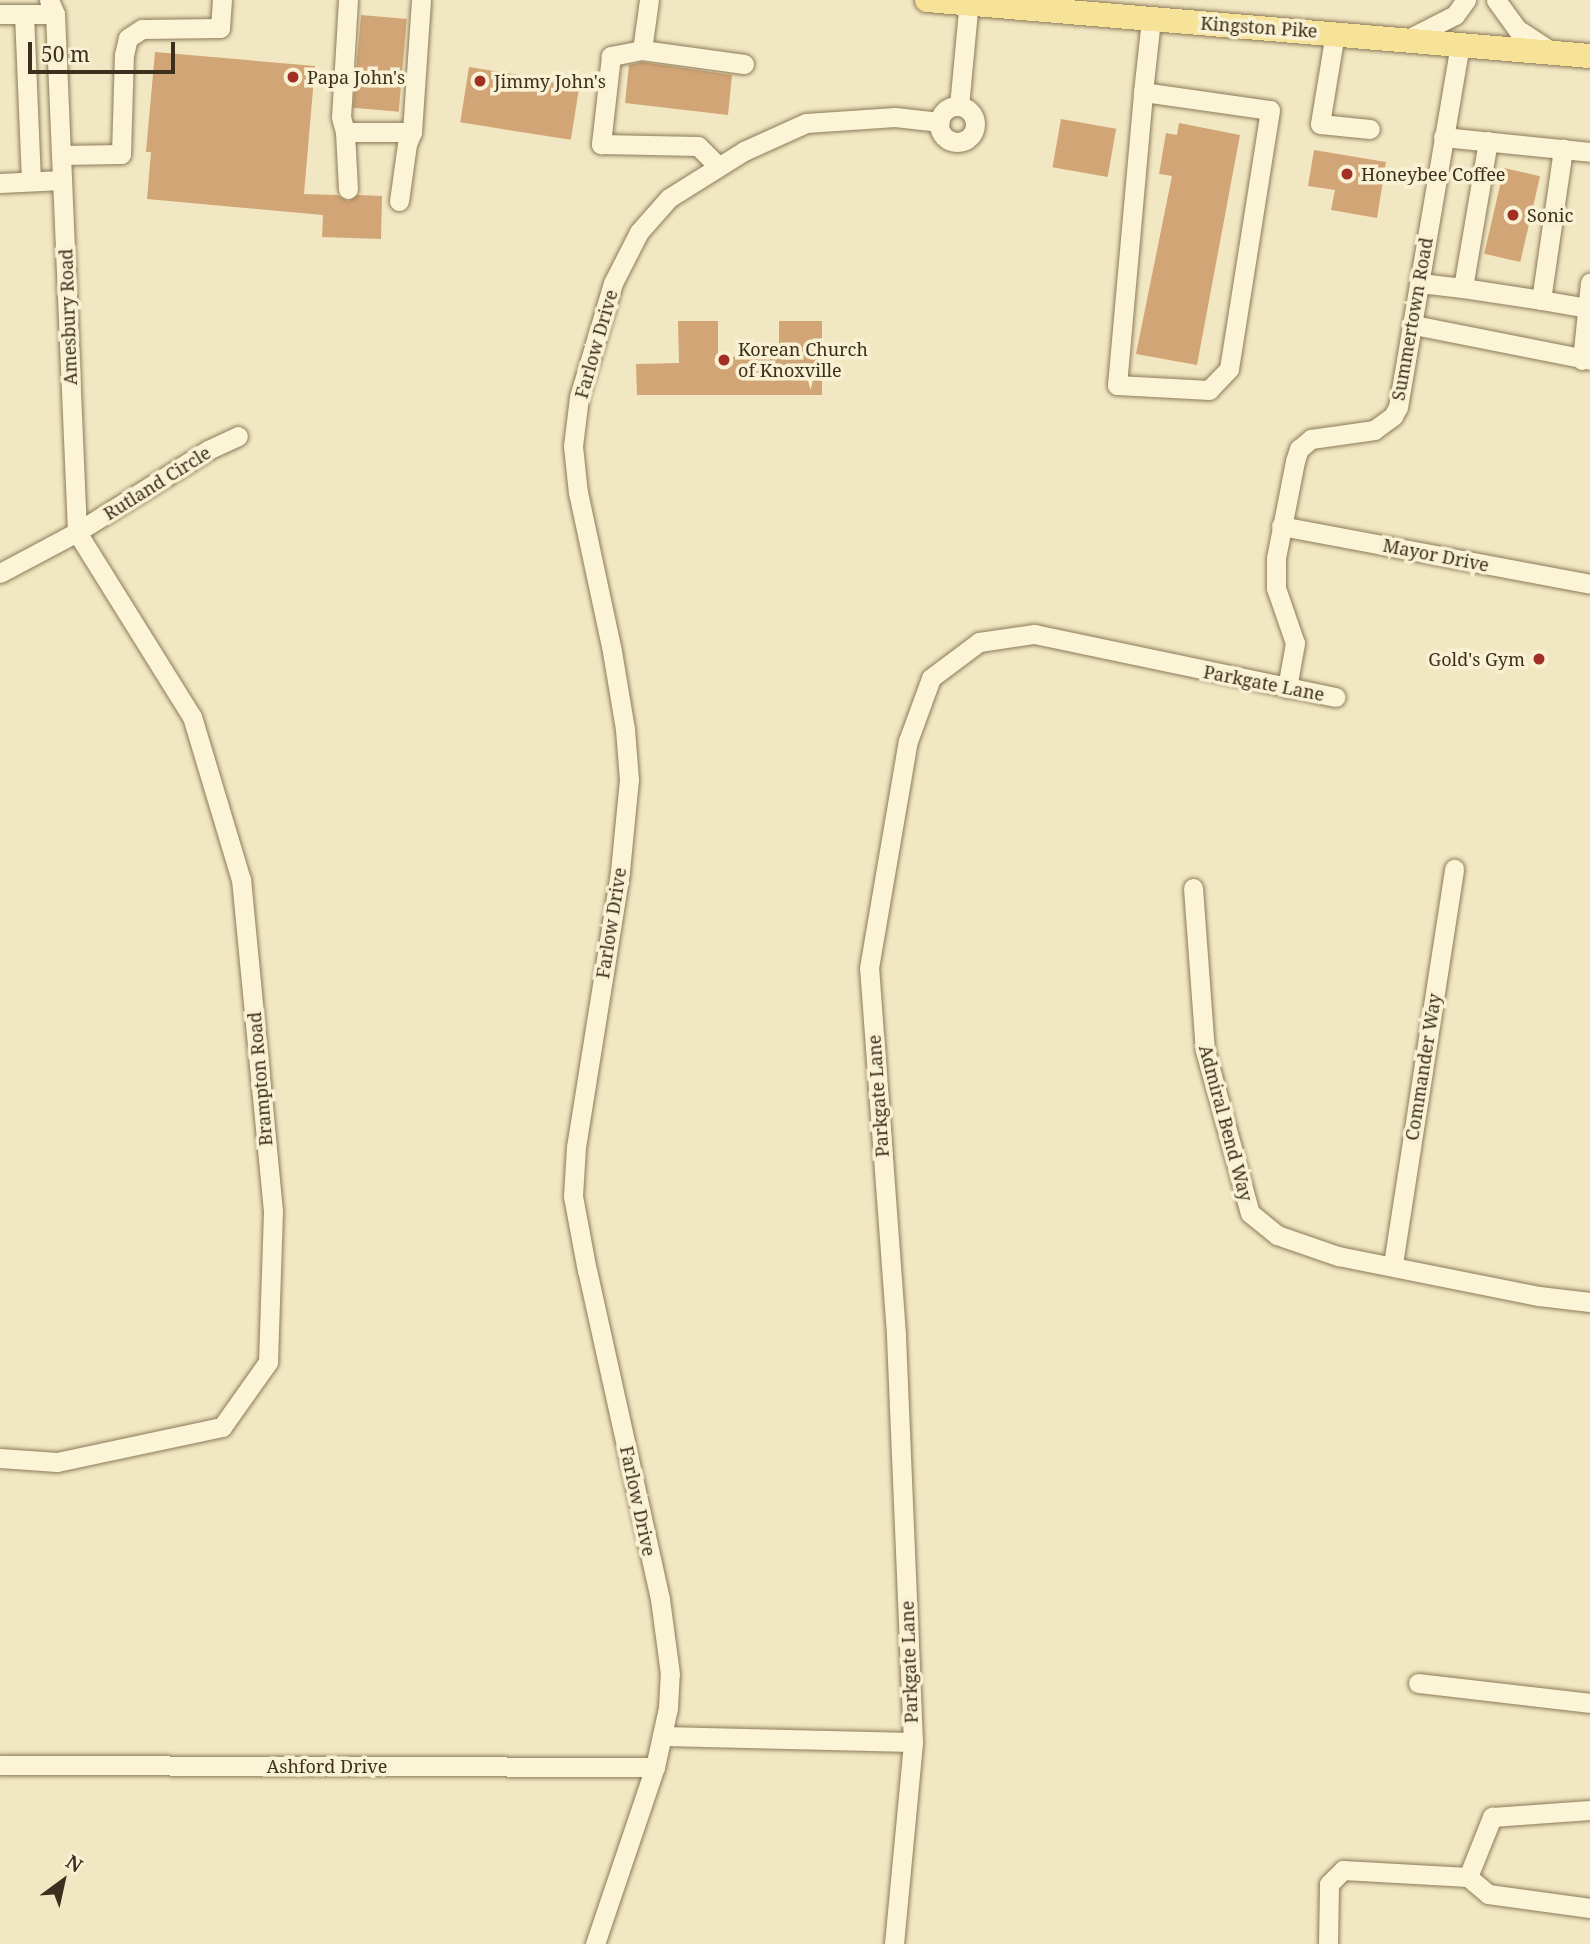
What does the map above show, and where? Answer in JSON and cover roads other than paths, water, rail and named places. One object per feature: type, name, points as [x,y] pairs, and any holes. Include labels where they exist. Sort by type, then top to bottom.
[{"type":"main road","name":"Kingston Pike","points":[[927,0],[1590,56]]},
{"type":"street","points":[[61,155],[121,154],[124,55],[128,38],[142,29],[220,28],[222,0]]},
{"type":"street","points":[[348,0],[341,117],[345,132],[348,189]]},
{"type":"street","points":[[399,201],[407,144],[412,132],[421,0]]},
{"type":"street","points":[[642,50],[649,0]]},
{"type":"street","points":[[1408,39],[1455,15],[1466,0]]},
{"type":"street","points":[[1496,0],[1517,29],[1552,52]]},
{"type":"street","points":[[959,106],[970,2]]},
{"type":"street","points":[[0,14],[24,14],[56,5]]},
{"type":"street","name":"Amesbury Road","points":[[56,5],[77,532]]},
{"type":"street","points":[[24,14],[31,181]]},
{"type":"street","points":[[1143,92],[1270,110],[1229,369],[1209,390],[1117,385],[1143,92],[1151,19]]},
{"type":"street","points":[[1335,33],[1320,124],[1370,129]]},
{"type":"street","name":"Summertown Road","points":[[1287,688],[1295,643],[1276,588],[1282,526],[1299,449],[1311,439],[1374,430],[1393,416],[1400,397],[1414,325],[1460,44]]},
{"type":"street","points":[[718,166],[698,145],[601,144],[611,56],[642,50],[744,64]]},
{"type":"street","points":[[27,80],[58,80]]},
{"type":"street","points":[[959,106],[970,111],[975,121],[970,136],[961,142],[949,140],[941,131],[940,122],[948,109],[959,106]]},
{"type":"street","name":"Farlow Drive","points":[[595,1944],[655,1767],[663,1736],[670,1674],[666,1637],[573,1196],[576,1147],[620,871],[629,780],[612,651],[578,493],[573,446],[579,397],[592,348],[625,257],[639,232],[669,198],[718,166],[783,132],[806,124],[830,119],[895,117],[940,122]]},
{"type":"street","points":[[345,132],[412,132]]},
{"type":"street","points":[[1443,137],[1590,152]]},
{"type":"street","points":[[1463,288],[1488,142]]},
{"type":"street","points":[[1541,300],[1563,149]]},
{"type":"street","points":[[0,183],[62,180]]},
{"type":"street","points":[[1420,283],[1588,308]]},
{"type":"street","points":[[1414,325],[1586,360],[1590,284]]},
{"type":"street","name":"Rutland Circle","points":[[77,532],[208,450],[238,436]]},
{"type":"street","name":"Mayor Drive","points":[[1282,526],[1590,584]]},
{"type":"street","points":[[0,573],[77,532]]},
{"type":"street","name":"Brampton Road","points":[[0,1458],[57,1462],[222,1427],[268,1362],[272,1211],[241,880],[192,717],[77,532]]},
{"type":"street","name":"Parkgate Lane","points":[[894,1944],[913,1742],[896,1334],[869,968],[908,741],[931,678],[979,642],[1034,634],[1335,697]]},
{"type":"street","name":"Commander Way","points":[[1393,1264],[1454,869]]},
{"type":"street","name":"Admiral Bend Way","points":[[1193,888],[1205,1050],[1250,1213],[1278,1235],[1338,1256],[1393,1264],[1539,1296],[1590,1302]]},
{"type":"street","points":[[1419,1683],[1590,1703]]},
{"type":"street","points":[[663,1736],[913,1742]]},
{"type":"street","name":"Ashford Drive","points":[[0,1765],[655,1767]]},
{"type":"street","points":[[1468,1877],[1492,1817],[1590,1810]]},
{"type":"street","points":[[1328,1944],[1329,1884],[1343,1870],[1468,1877],[1488,1894],[1590,1909]]},
{"type":"place","name":"Papa John's","points":[[293,77]]},
{"type":"place","name":"Jimmy John's","points":[[480,81]]},
{"type":"place","name":"Honeybee Coffee","points":[[1347,174]]},
{"type":"place","name":"Sonic","points":[[1513,215]]},
{"type":"place","name":"Korean Church of Knoxville","points":[[724,360]]},
{"type":"place","name":"Gold's Gym","points":[[1539,659]]}]
